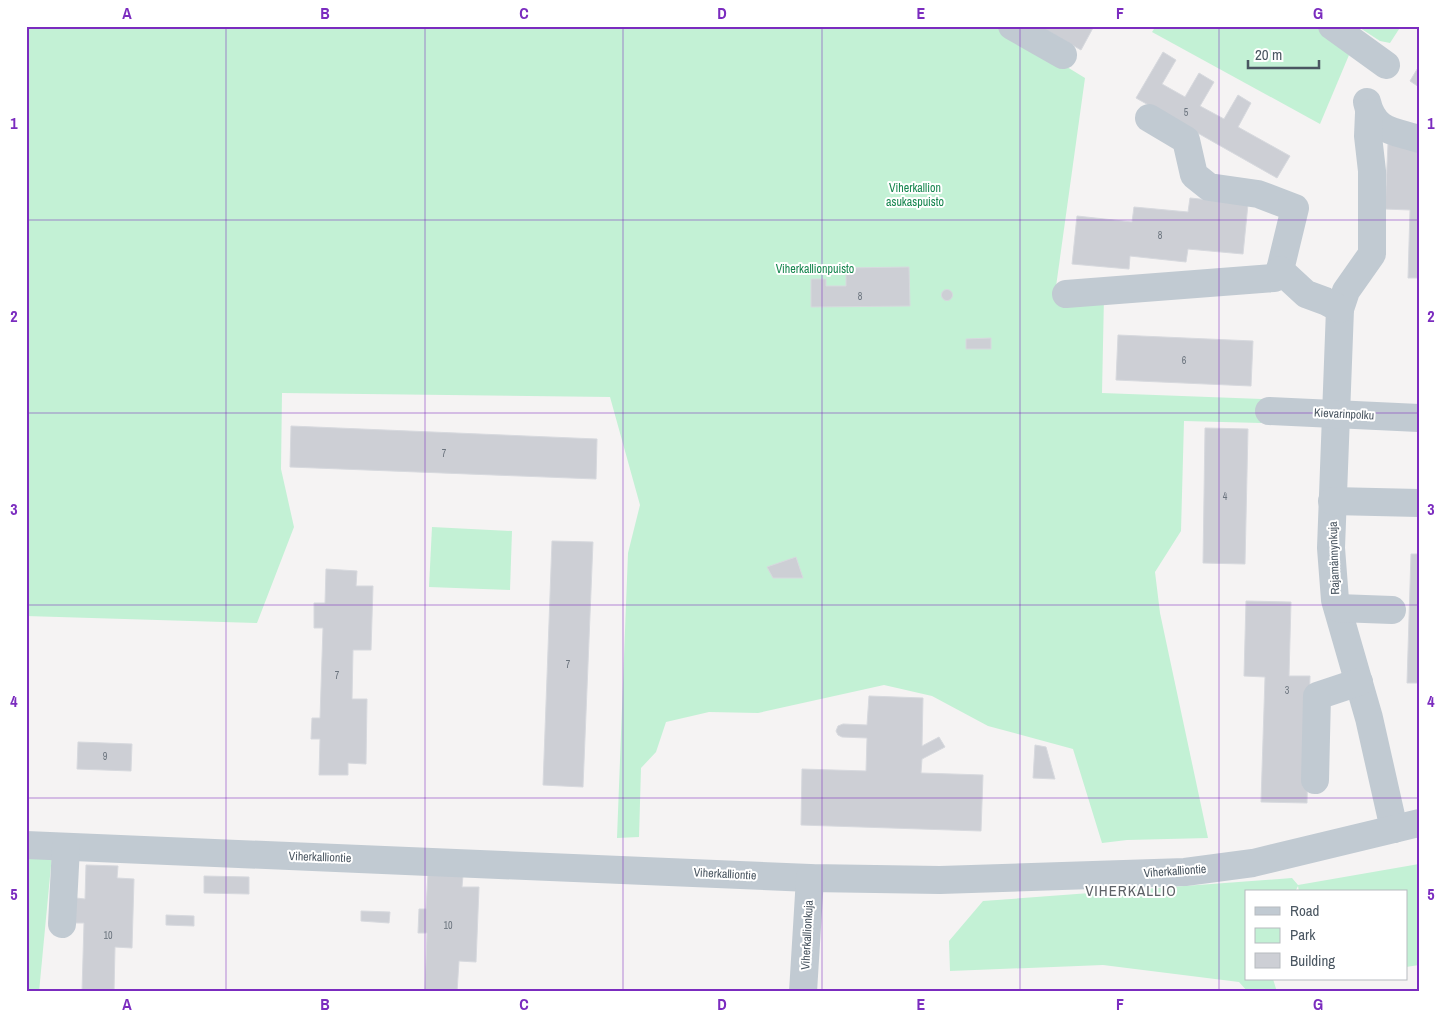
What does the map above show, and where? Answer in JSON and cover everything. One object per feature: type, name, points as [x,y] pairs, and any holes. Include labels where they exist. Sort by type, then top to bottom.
[{"type":"street","points":[[1012,26],[1063,55]]},
{"type":"street","points":[[1332,26],[1386,65]]},
{"type":"street","points":[[1280,270],[1306,294],[1325,300],[1340,309],[1346,291],[1372,254],[1372,171],[1368,136],[1368,106],[1385,130],[1419,139]]},
{"type":"street","points":[[1066,294],[1274,278],[1280,270],[1295,208],[1258,194],[1209,187],[1194,176],[1186,140],[1149,118]]},
{"type":"street","name":"Rajamännynkuja","points":[[1340,309],[1331,548],[1335,600],[1359,682],[1406,826]]},
{"type":"street","name":"Kievarinpolku","points":[[1269,411],[1419,418]]},
{"type":"street","points":[[1332,501],[1419,503]]},
{"type":"street","points":[[1338,608],[1392,610]]},
{"type":"street","points":[[1316,780],[1317,696],[1359,682]]},
{"type":"street","name":"Viherkalliontie","points":[[26,845],[810,878],[940,880],[1185,872],[1253,864],[1406,826]]},
{"type":"street","points":[[62,924],[66,847]]},
{"type":"street","name":"Viherkallionkuja","points":[[803,992],[810,878]]},
{"type":"green space","name":"Viherkallionpuisto","points":[[26,26],[1000,26],[1085,78],[1054,301],[1104,296],[1102,393],[1262,399],[1261,423],[1184,421],[1181,531],[1155,572],[1160,613],[1208,838],[1127,840],[1102,843],[1073,749],[988,726],[932,696],[884,685],[758,713],[709,712],[666,722],[656,752],[641,768],[639,837],[617,838],[628,553],[640,505],[610,397],[282,393],[281,469],[294,527],[257,623],[26,616]]},
{"type":"green space","points":[[1156,26],[1316,26],[1349,55],[1320,124],[1152,32]]},
{"type":"green space","points":[[1357,26],[1384,26],[1388,29],[1390,26],[1401,26],[1390,43],[1380,41]]},
{"type":"green space","points":[[432,527],[512,531],[510,590],[429,587]]},
{"type":"green space","points":[[26,855],[52,855],[39,992],[26,992]]},
{"type":"green space","points":[[1419,864],[1419,965],[1408,967],[1408,890],[1299,890],[1298,886],[1296,890],[1245,890],[1245,980],[1273,980],[1277,992],[1248,992],[1239,982],[1103,965],[950,971],[949,941],[983,901],[1292,878],[1298,885]]},
{"type":"building","points":[[1039,26],[1094,26],[1081,50]]},
{"type":"building","points":[[1163,52],[1176,60],[1162,84],[1185,97],[1199,73],[1214,82],[1200,106],[1224,119],[1238,95],[1251,103],[1238,127],[1290,156],[1277,178],[1136,98]]},
{"type":"building","points":[[1419,66],[1419,87],[1410,81]]},
{"type":"building","points":[[1388,144],[1419,145],[1419,278],[1408,278],[1410,210],[1385,209]]},
{"type":"building","points":[[1190,198],[1248,204],[1243,254],[1188,249],[1186,262],[1130,256],[1129,269],[1072,264],[1077,216],[1132,222],[1134,207],[1188,212]]},
{"type":"building","points":[[909,267],[910,306],[811,307],[811,279],[826,279],[826,286],[846,286],[846,268]]},
{"type":"building","points":[[947,289],[953,295],[947,301],[941,295]]},
{"type":"building","points":[[1118,335],[1253,341],[1251,386],[1116,380]]},
{"type":"building","points":[[991,338],[991,349],[966,349],[966,339]]},
{"type":"building","points":[[291,426],[597,439],[596,479],[290,467]]},
{"type":"building","points":[[1205,428],[1248,429],[1245,564],[1203,563]]},
{"type":"building","points":[[552,541],[593,542],[583,787],[543,785]]},
{"type":"building","points":[[1411,554],[1419,554],[1419,683],[1407,683]]},
{"type":"building","points":[[796,557],[803,578],[773,578],[767,567]]},
{"type":"building","points":[[326,569],[357,571],[356,586],[373,586],[371,650],[353,650],[352,699],[367,699],[366,764],[348,763],[348,775],[319,775],[320,739],[311,739],[312,718],[320,718],[323,628],[314,628],[314,603],[325,603]]},
{"type":"building","points":[[1246,601],[1291,602],[1289,676],[1310,676],[1307,803],[1261,802],[1265,677],[1244,676]]},
{"type":"building","points":[[869,696],[923,698],[922,746],[939,737],[945,747],[922,759],[921,773],[983,775],[981,831],[801,825],[802,769],[866,771],[867,738],[842,737],[836,731],[838,726],[843,724],[867,725]]},
{"type":"building","points":[[78,742],[132,744],[131,771],[77,769]]},
{"type":"building","points":[[1035,745],[1046,747],[1055,779],[1033,778]]},
{"type":"building","points":[[86,865],[118,866],[117,878],[134,879],[132,948],[115,947],[114,992],[82,992],[84,923],[75,923],[76,898],[85,899]]},
{"type":"building","points":[[428,873],[463,875],[462,887],[479,887],[476,962],[459,961],[457,992],[425,992],[427,933],[418,933],[419,909],[426,909]]},
{"type":"building","points":[[204,876],[249,877],[249,894],[204,893]]},
{"type":"building","points":[[361,911],[390,912],[389,923],[361,921]]},
{"type":"building","points":[[166,915],[194,916],[194,926],[166,925]]},
{"type":"district","name":"VIHERKALLIO","points":[[1131,891]]},
{"type":"park label","name":"Viherkallion asukaspuisto","points":[[915,195]]}]
